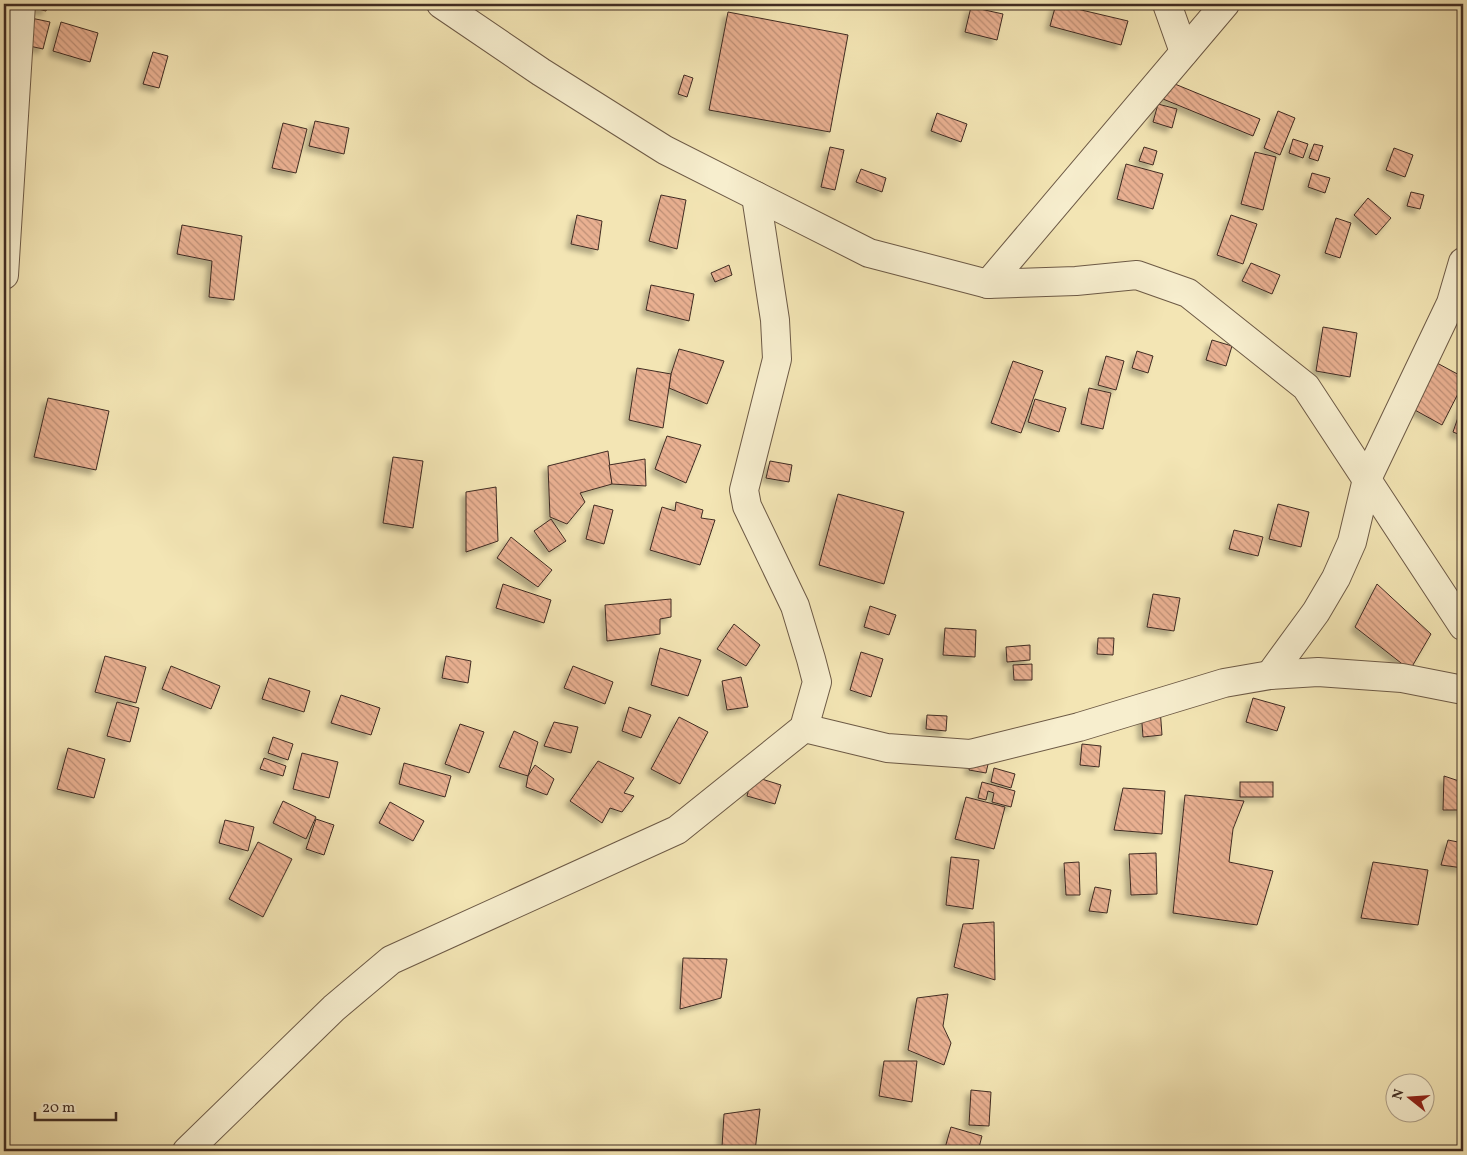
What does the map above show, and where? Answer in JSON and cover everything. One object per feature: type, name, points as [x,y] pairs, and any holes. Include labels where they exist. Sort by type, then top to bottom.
[{"type":"street","points":[[4,275],[21,4]]},
{"type":"street","points":[[441,4],[540,72],[664,150],[869,253],[988,284],[1076,281],[1137,275],[1188,293],[1306,387],[1463,626]]},
{"type":"street","points":[[1168,4],[1184,52]]},
{"type":"street","points":[[988,284],[1225,4]]},
{"type":"street","points":[[187,1151],[334,1008],[391,960],[677,830],[804,728],[817,682],[812,659],[795,606],[747,506],[744,490],[777,359],[775,320],[756,196]]},
{"type":"street","points":[[1270,675],[1316,612],[1336,578],[1352,542],[1367,479],[1451,303],[1463,262]]},
{"type":"street","points":[[804,728],[887,748],[970,754],[1079,727],[1224,683],[1270,675],[1318,672],[1402,678],[1463,690]]},
{"type":"building","points":[[17,4],[48,4],[46,11]]},
{"type":"building","points":[[1056,4],[1128,21],[1121,45],[1050,26]]},
{"type":"building","points":[[971,7],[1003,14],[997,40],[965,32]]},
{"type":"building","points":[[728,12],[848,35],[830,132],[709,110]]},
{"type":"building","points":[[31,18],[50,22],[43,49],[25,45]]},
{"type":"building","points":[[61,22],[98,33],[90,62],[53,51]]},
{"type":"building","points":[[153,52],[168,56],[159,88],[143,84]]},
{"type":"building","points":[[684,75],[693,78],[687,97],[678,94]]},
{"type":"building","points":[[1170,82],[1260,119],[1253,136],[1163,99]]},
{"type":"building","points":[[1158,104],[1177,109],[1172,128],[1153,122]]},
{"type":"building","points":[[1278,111],[1295,118],[1280,155],[1264,148]]},
{"type":"building","points":[[937,113],[967,124],[961,142],[931,131]]},
{"type":"building","points":[[315,121],[349,128],[344,154],[309,146]]},
{"type":"building","points":[[283,123],[307,129],[296,173],[272,168]]},
{"type":"building","points":[[1293,139],[1308,144],[1303,158],[1289,153]]},
{"type":"building","points":[[1314,144],[1323,146],[1318,161],[1309,158]]},
{"type":"building","points":[[830,147],[844,150],[835,190],[821,187]]},
{"type":"building","points":[[1144,147],[1157,151],[1153,165],[1139,161]]},
{"type":"building","points":[[1394,148],[1413,155],[1405,177],[1386,170]]},
{"type":"building","points":[[1255,152],[1276,157],[1263,210],[1241,204]]},
{"type":"building","points":[[1126,164],[1163,174],[1153,209],[1117,199]]},
{"type":"building","points":[[861,169],[886,178],[882,192],[856,182]]},
{"type":"building","points":[[1312,173],[1330,178],[1325,193],[1308,187]]},
{"type":"building","points":[[1411,192],[1424,195],[1420,209],[1407,206]]},
{"type":"building","points":[[661,195],[686,200],[677,249],[649,241]]},
{"type":"building","points":[[1368,198],[1391,218],[1376,235],[1354,215]]},
{"type":"building","points":[[577,215],[602,221],[598,250],[571,244]]},
{"type":"building","points":[[1231,215],[1257,224],[1243,264],[1217,255]]},
{"type":"building","points":[[1336,218],[1351,223],[1340,258],[1325,253]]},
{"type":"building","points":[[182,225],[242,236],[234,300],[209,297],[212,261],[177,254]]},
{"type":"building","points":[[1251,263],[1280,275],[1272,294],[1242,281]]},
{"type":"building","points":[[729,265],[732,275],[715,282],[711,273]]},
{"type":"building","points":[[651,285],[694,294],[689,321],[646,310]]},
{"type":"building","points":[[1323,327],[1357,333],[1350,377],[1316,371]]},
{"type":"building","points":[[1212,340],[1232,346],[1226,366],[1206,360]]},
{"type":"building","points":[[679,349],[724,361],[707,404],[669,388],[671,374]]},
{"type":"building","points":[[1137,351],[1153,356],[1148,373],[1132,368]]},
{"type":"building","points":[[1106,356],[1124,361],[1116,390],[1098,385]]},
{"type":"building","points":[[1013,361],[1043,371],[1021,433],[991,423]]},
{"type":"building","points":[[1437,363],[1463,377],[1463,384],[1442,425],[1413,409]]},
{"type":"building","points":[[637,368],[671,374],[663,428],[629,420]]},
{"type":"building","points":[[1089,388],[1111,393],[1103,429],[1081,424]]},
{"type":"building","points":[[48,398],[109,411],[96,470],[34,457]]},
{"type":"building","points":[[1035,399],[1066,408],[1059,432],[1028,422]]},
{"type":"building","points":[[1463,403],[1463,436],[1453,432]]},
{"type":"building","points":[[667,436],[701,445],[686,483],[655,469]]},
{"type":"building","points":[[608,451],[612,484],[580,493],[585,502],[567,524],[550,517],[548,466]]},
{"type":"building","points":[[393,457],[423,461],[413,528],[383,523]]},
{"type":"building","points":[[645,459],[646,486],[612,484],[609,465]]},
{"type":"building","points":[[770,461],[792,465],[789,482],[766,478]]},
{"type":"building","points":[[496,487],[498,541],[466,552],[466,492]]},
{"type":"building","points":[[838,494],[904,512],[884,584],[819,565]]},
{"type":"building","points":[[676,502],[703,510],[701,518],[715,520],[700,565],[650,550],[662,507],[675,511]]},
{"type":"building","points":[[1278,504],[1309,512],[1301,547],[1269,539]]},
{"type":"building","points":[[594,505],[613,510],[604,544],[586,539]]},
{"type":"building","points":[[551,519],[566,541],[549,552],[534,531]]},
{"type":"building","points":[[1234,530],[1263,537],[1258,556],[1229,549]]},
{"type":"building","points":[[511,537],[552,570],[538,587],[497,558]]},
{"type":"building","points":[[503,584],[551,600],[544,623],[496,608]]},
{"type":"building","points":[[1377,584],[1431,634],[1410,670],[1355,627]]},
{"type":"building","points":[[1153,594],[1180,598],[1174,631],[1147,627]]},
{"type":"building","points":[[671,599],[671,617],[660,619],[660,634],[607,641],[605,605]]},
{"type":"building","points":[[870,606],[896,615],[889,635],[864,627]]},
{"type":"building","points":[[734,624],[760,645],[746,666],[717,649]]},
{"type":"building","points":[[945,628],[976,630],[975,657],[943,655]]},
{"type":"building","points":[[1098,638],[1114,638],[1113,655],[1097,654]]},
{"type":"building","points":[[1030,645],[1030,660],[1007,662],[1006,647]]},
{"type":"building","points":[[660,648],[701,660],[688,696],[651,685]]},
{"type":"building","points":[[861,652],[883,659],[871,697],[850,690]]},
{"type":"building","points":[[105,656],[146,667],[136,703],[95,692]]},
{"type":"building","points":[[446,656],[471,661],[468,683],[442,678]]},
{"type":"building","points":[[1032,664],[1032,680],[1014,680],[1013,665]]},
{"type":"building","points":[[171,666],[220,686],[211,709],[162,689]]},
{"type":"building","points":[[573,666],[613,682],[605,704],[564,688]]},
{"type":"building","points":[[741,677],[748,707],[727,710],[722,681]]},
{"type":"building","points":[[269,678],[310,691],[304,712],[262,699]]},
{"type":"building","points":[[341,695],[380,708],[371,735],[331,723]]},
{"type":"building","points":[[1253,698],[1285,707],[1277,731],[1246,722]]},
{"type":"building","points":[[117,702],[139,708],[130,742],[107,736]]},
{"type":"building","points":[[629,707],[651,715],[641,738],[622,731]]},
{"type":"building","points":[[1160,708],[1162,735],[1143,737],[1141,710]]},
{"type":"building","points":[[927,715],[947,716],[946,731],[926,729]]},
{"type":"building","points":[[679,717],[708,732],[680,784],[651,769]]},
{"type":"building","points":[[554,722],[578,727],[571,753],[544,746]]},
{"type":"building","points":[[460,724],[484,732],[469,773],[445,764]]},
{"type":"building","points":[[514,731],[538,742],[528,776],[499,767]]},
{"type":"building","points":[[273,737],[293,744],[288,760],[268,753]]},
{"type":"building","points":[[1082,744],[1101,746],[1099,767],[1080,765]]},
{"type":"building","points":[[68,748],[105,759],[94,798],[57,789]]},
{"type":"building","points":[[302,753],[338,762],[329,798],[293,789]]},
{"type":"building","points":[[972,757],[989,760],[986,773],[969,770]]},
{"type":"building","points":[[264,758],[286,766],[283,776],[260,769]]},
{"type":"building","points":[[598,761],[634,778],[624,793],[634,796],[622,812],[610,808],[602,823],[570,801]]},
{"type":"building","points":[[404,763],[451,776],[445,797],[399,784]]},
{"type":"building","points":[[535,765],[554,779],[547,795],[526,787],[528,776]]},
{"type":"building","points":[[994,768],[1015,774],[1011,788],[991,782]]},
{"type":"building","points":[[752,776],[781,785],[775,804],[747,796]]},
{"type":"building","points":[[1444,776],[1462,782],[1463,780],[1463,810],[1443,810]]},
{"type":"building","points":[[982,782],[1015,791],[1011,807],[992,802],[994,793],[988,791],[986,800],[978,798]]},
{"type":"building","points":[[1240,782],[1273,782],[1273,797],[1240,797]]},
{"type":"building","points":[[1123,788],[1165,791],[1162,834],[1114,830]]},
{"type":"building","points":[[1185,795],[1244,801],[1233,829],[1229,862],[1273,871],[1257,925],[1173,913]]},
{"type":"building","points":[[966,797],[1005,807],[994,849],[955,839]]},
{"type":"building","points":[[283,801],[316,817],[306,839],[273,823]]},
{"type":"building","points":[[390,802],[424,821],[413,841],[379,823]]},
{"type":"building","points":[[316,819],[334,825],[324,855],[306,849]]},
{"type":"building","points":[[225,820],[254,827],[248,851],[219,843]]},
{"type":"building","points":[[1448,840],[1463,843],[1463,868],[1441,865]]},
{"type":"building","points":[[258,842],[292,859],[263,917],[229,899]]},
{"type":"building","points":[[1156,853],[1157,894],[1131,895],[1129,854]]},
{"type":"building","points":[[951,857],[979,860],[973,909],[946,905]]},
{"type":"building","points":[[1079,862],[1080,895],[1066,895],[1064,863]]},
{"type":"building","points":[[1373,862],[1428,870],[1418,925],[1361,918]]},
{"type":"building","points":[[1095,887],[1111,890],[1107,913],[1089,911]]},
{"type":"building","points":[[994,922],[995,980],[954,967],[963,924]]},
{"type":"building","points":[[683,958],[727,959],[721,998],[680,1009]]},
{"type":"building","points":[[948,994],[943,1026],[951,1043],[944,1065],[908,1050],[917,998]]},
{"type":"building","points":[[884,1061],[917,1061],[912,1102],[879,1096]]},
{"type":"building","points":[[971,1090],[991,1092],[989,1126],[969,1125]]},
{"type":"building","points":[[760,1109],[755,1151],[722,1147],[724,1114]]},
{"type":"building","points":[[951,1127],[982,1136],[978,1151],[956,1151],[945,1148]]}]
